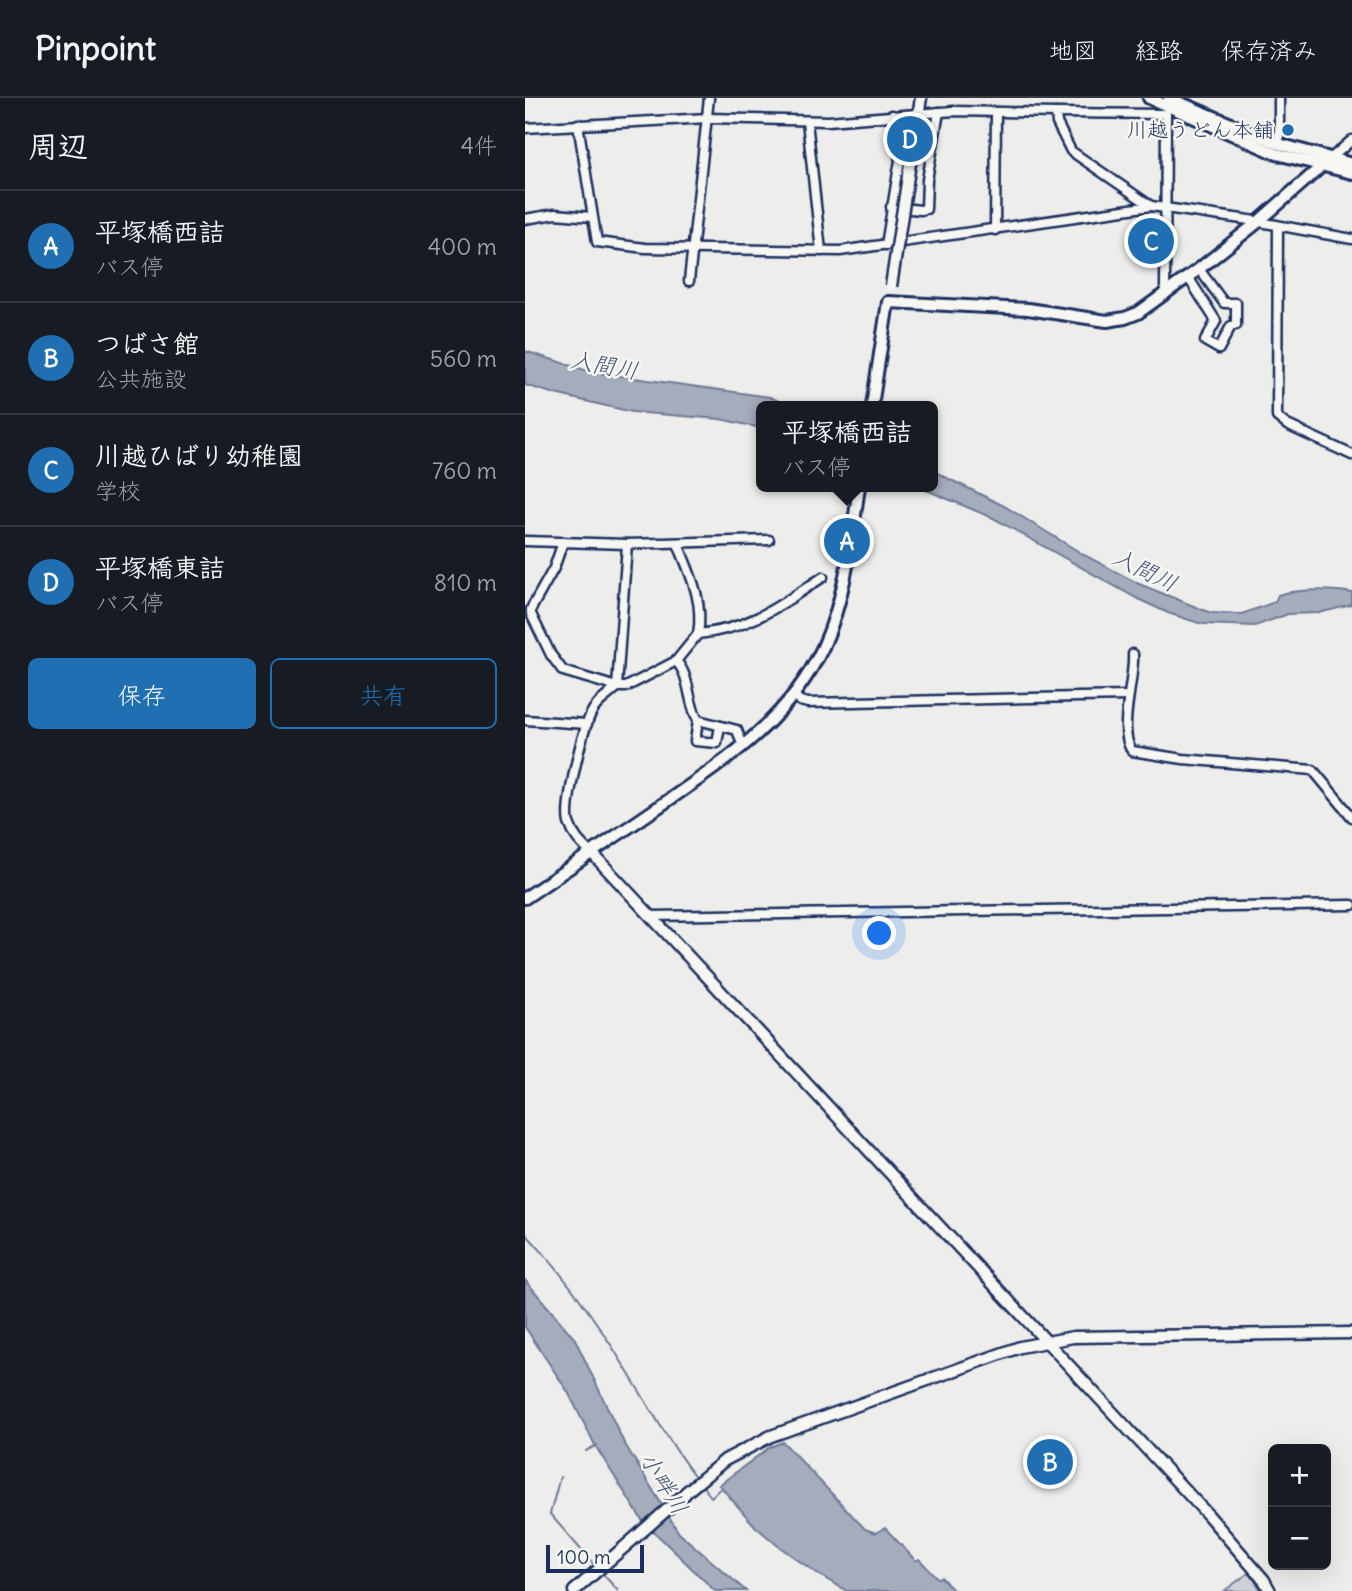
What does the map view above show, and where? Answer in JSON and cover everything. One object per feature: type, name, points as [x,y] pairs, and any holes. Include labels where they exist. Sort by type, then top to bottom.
[{"type":"main road","points":[[1149,98],[1277,154],[1326,163],[1352,164]]},
{"type":"main road","points":[[1169,98],[1352,173]]},
{"type":"main road","points":[[873,401],[888,302],[1028,309],[1107,321],[1138,313],[1258,222],[1326,163]]},
{"type":"main road","points":[[525,898],[743,747],[793,694],[814,664],[833,621],[844,584],[858,492]]},
{"type":"street","points":[[689,281],[709,98]]},
{"type":"street","points":[[888,302],[921,98]]},
{"type":"street","points":[[1279,98],[1279,144]]},
{"type":"street","points":[[891,207],[921,211],[926,209],[927,180],[939,112]]},
{"type":"street","points":[[525,128],[708,118],[847,120],[939,112],[1166,114],[1165,295]]},
{"type":"street","points":[[995,230],[996,112]]},
{"type":"street","points":[[1056,113],[1057,123],[1071,151],[1151,206]]},
{"type":"street","points":[[887,245],[900,160],[892,115]]},
{"type":"street","points":[[807,121],[821,251]]},
{"type":"street","points":[[578,124],[597,242],[645,248],[821,251],[887,245],[1151,206],[1352,239]]},
{"type":"street","points":[[1326,163],[1352,140]]},
{"type":"street","points":[[525,219],[555,214],[591,217]]},
{"type":"street","points":[[1278,226],[1276,414],[1279,420],[1287,425],[1352,455]]},
{"type":"street","points":[[1188,277],[1216,321],[1205,341],[1219,349],[1231,326],[1236,325],[1236,303],[1224,303],[1199,269]]},
{"type":"street","points":[[525,541],[678,544],[769,540]]},
{"type":"street","points":[[563,542],[554,568],[528,615],[563,671],[617,687],[633,684],[676,661],[698,634],[701,610],[699,597],[678,544]]},
{"type":"street","points":[[627,544],[617,687],[599,702],[587,724],[568,814],[573,831],[584,847],[652,916],[1048,1341],[1208,1516],[1264,1580],[1270,1591]]},
{"type":"street","points":[[698,634],[740,627],[779,606],[823,577]]},
{"type":"street","points":[[1133,654],[1127,696],[1129,748],[1136,753],[1313,770],[1352,817]]},
{"type":"street","points":[[676,661],[683,670],[690,704],[698,720],[695,741],[717,743],[720,726]]},
{"type":"street","points":[[793,694],[800,701],[808,703],[1127,696]]},
{"type":"street","points":[[525,720],[587,724]]},
{"type":"street","points":[[698,720],[737,730],[743,747]]},
{"type":"street","points":[[652,916],[1352,905]]},
{"type":"street","points":[[574,1591],[725,1460],[771,1436],[1020,1346],[1073,1337],[1352,1333]]},
{"type":"shaded area","points":[[1250,1572],[1261,1591],[1224,1591]]},
{"type":"water","points":[[525,351],[591,372],[770,397],[779,401],[756,401],[756,427],[720,419],[632,412],[525,385]]},
{"type":"water","points":[[938,473],[1004,506],[1086,556],[1139,584],[1211,613],[1242,614],[1275,602],[1278,595],[1304,591],[1352,593],[1352,605],[1318,613],[1288,614],[1255,626],[1202,624],[1168,613],[1138,599],[993,518],[931,492],[938,492]]},
{"type":"water","points":[[525,1280],[575,1339],[623,1441],[679,1533],[746,1591],[715,1591],[642,1520],[596,1447],[568,1392],[525,1327]]},
{"type":"water","points":[[783,1442],[865,1529],[876,1533],[885,1528],[916,1561],[919,1559],[954,1591],[847,1591],[819,1575],[755,1526],[719,1485],[770,1447]]},
{"type":"waterway","points":[[525,1233],[555,1267],[596,1322],[696,1478]]},
{"type":"waterway","points":[[586,1451],[597,1445]]},
{"type":"waterway","points":[[560,1477],[550,1514],[596,1567]]},
{"type":"waterway","points":[[702,1485],[711,1497],[722,1487]]},
{"type":"waterway","points":[[602,1573],[618,1591]]},
{"type":"place","name":"川越うどん本舗","points":[[1288,130]]},
{"type":"place","name":"平塚橋東詰","points":[[910,139]]},
{"type":"place","name":"川越ひばり幼稚園","points":[[1151,241]]},
{"type":"place","name":"平塚橋西詰","points":[[847,541]]},
{"type":"place","name":"つばさ館","points":[[1050,1462]]},
{"type":"water label","name":"入間川","points":[[604,365]]},
{"type":"water label","name":"入間川","points":[[1145,570]]},
{"type":"water label","name":"小畔川","points":[[664,1483]]}]
